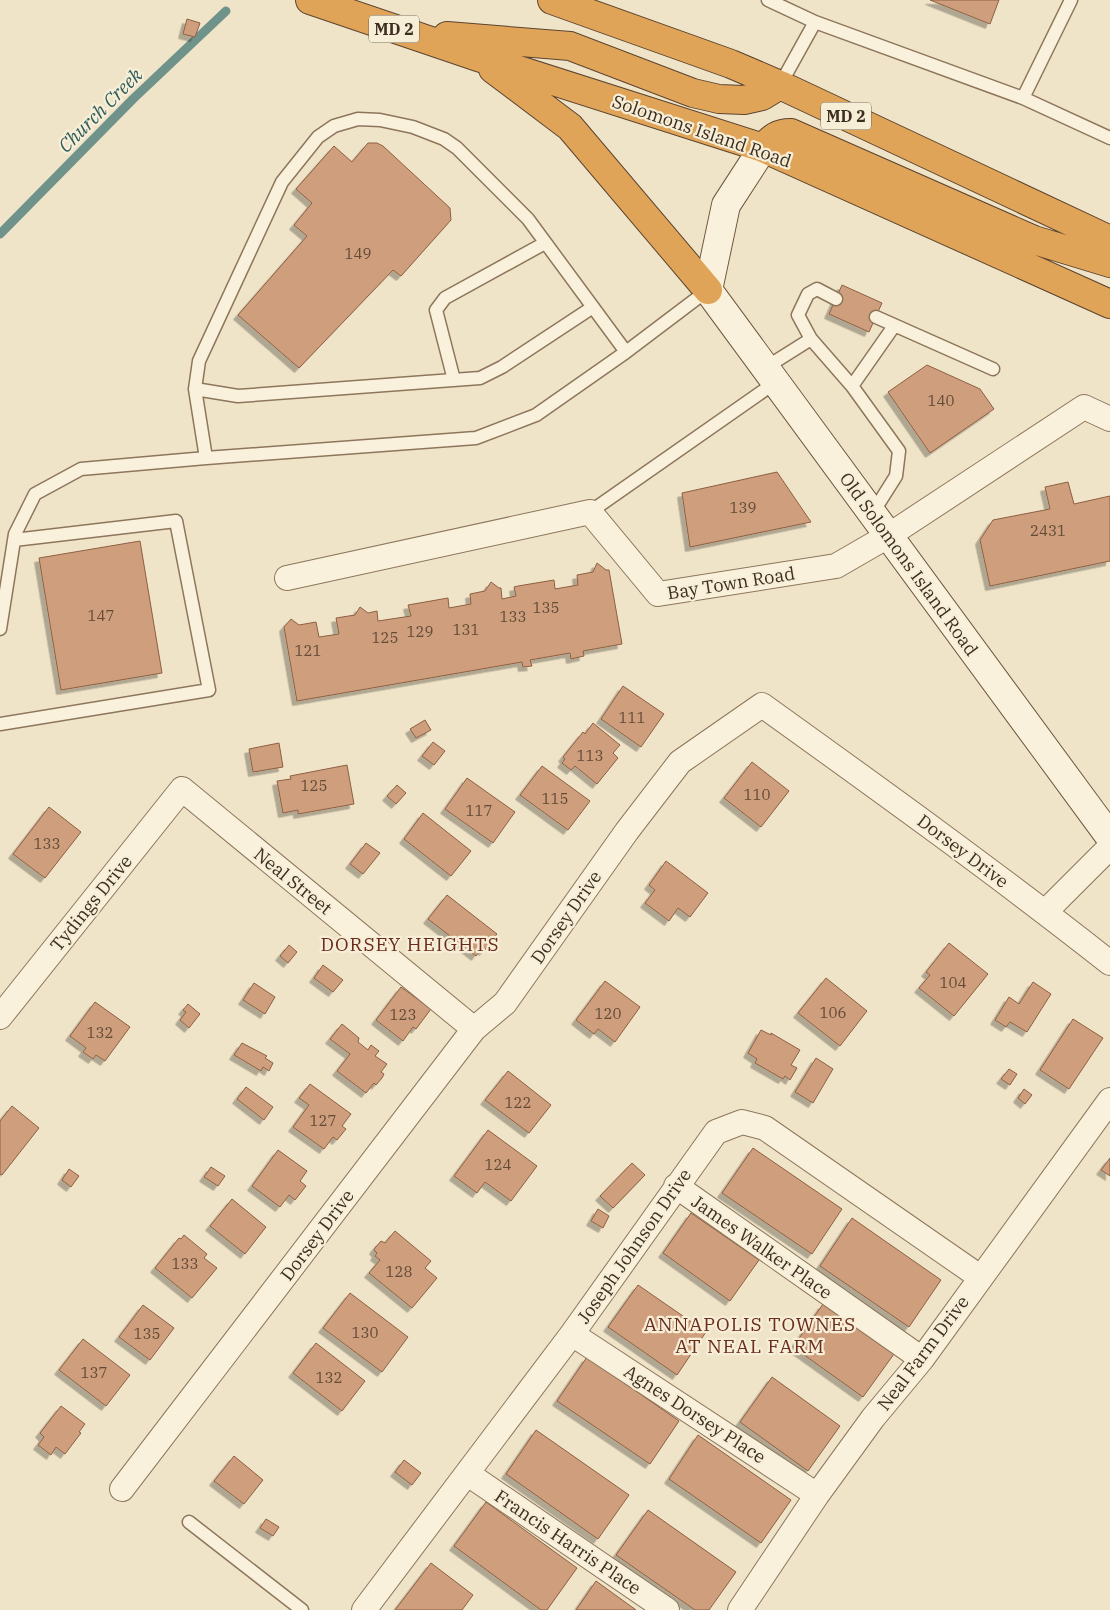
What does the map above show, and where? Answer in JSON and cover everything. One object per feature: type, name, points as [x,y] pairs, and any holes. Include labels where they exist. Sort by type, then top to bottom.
[{"type":"highway","name":"Solomons Island Road","points":[[310,0],[478,57],[763,148],[1110,304]]},
{"type":"highway","name":"MD 2","points":[[552,0],[731,64],[780,85],[1110,240]]},
{"type":"highway","points":[[406,33],[570,46],[693,92],[719,99],[744,100],[762,96],[780,85]]},
{"type":"highway","points":[[478,57],[570,127],[708,290]]},
{"type":"highway","points":[[763,148],[772,138],[781,133],[791,133],[1034,240],[1110,263]]},
{"type":"main road","points":[[708,290],[726,205],[763,148]]},
{"type":"main road","name":"Old Solomons Island Road","points":[[708,290],[1110,837]]},
{"type":"street","name":"Bay Town Road","points":[[590,512],[658,594],[836,566],[888,536],[1084,407],[1110,420]]},
{"type":"street","points":[[287,578],[590,512]]},
{"type":"street","name":"Dorsey Drive","points":[[122,1489],[474,1030],[505,1003],[627,831],[680,762],[762,705],[931,826],[1110,964]]},
{"type":"street","name":"Tydings Drive","points":[[0,1017],[182,789]]},
{"type":"street","name":"Neal Street","points":[[182,789],[474,1030]]},
{"type":"street","points":[[1045,912],[1110,847]]},
{"type":"street","name":"Neal Farm Drive","points":[[740,1610],[817,1495],[873,1418],[922,1359],[1110,1100]]},
{"type":"street","name":"Joseph Johnson Drive","points":[[364,1610],[572,1334],[716,1132],[742,1122],[765,1128],[980,1277]]},
{"type":"street","name":"James Walker Place","points":[[676,1186],[922,1359]]},
{"type":"street","name":"Agnes Dorsey Place","points":[[572,1334],[817,1495]]},
{"type":"street","name":"Francis Harris Place","points":[[468,1474],[667,1610]]},
{"type":"lane","points":[[768,0],[815,22],[1023,98],[1109,135]]},
{"type":"lane","points":[[1023,98],[1071,0]]},
{"type":"lane","points":[[780,85],[815,22]]},
{"type":"lane","points":[[206,458],[195,389],[199,361],[282,182],[318,137],[334,126],[358,119],[380,120],[413,127],[444,139],[457,148],[528,219],[626,352]]},
{"type":"lane","points":[[454,380],[436,310],[445,298],[545,243]]},
{"type":"lane","points":[[836,299],[817,289],[808,294],[798,315],[810,339],[852,386],[898,451],[896,476],[872,514]]},
{"type":"lane","points":[[0,629],[15,534],[35,494],[81,469],[476,438],[536,415],[626,352],[708,290]]},
{"type":"lane","points":[[195,389],[238,396],[480,378],[502,367],[593,307]]},
{"type":"lane","points":[[876,317],[993,369]]},
{"type":"lane","points":[[852,386],[894,326]]},
{"type":"lane","points":[[590,512],[654,466],[771,375],[810,339]]},
{"type":"lane","points":[[0,724],[209,690],[176,521],[14,540]]},
{"type":"lane","points":[[189,1522],[302,1610]]},
{"type":"building","points":[[930,0],[999,0],[990,24]]},
{"type":"building","points":[[187,19],[200,23],[195,37],[183,34]]},
{"type":"building","points":[[368,143],[377,143],[383,146],[450,208],[451,220],[401,276],[393,270],[299,368],[238,315],[307,236],[294,225],[312,203],[296,189],[334,146],[352,162]]},
{"type":"building","points":[[842,285],[882,303],[869,332],[829,314]]},
{"type":"building","points":[[927,365],[980,389],[994,409],[930,453],[888,392]]},
{"type":"building","points":[[777,472],[811,522],[690,547],[682,493]]},
{"type":"building","points":[[1068,482],[1074,504],[1110,496],[1110,561],[990,586],[980,540],[993,520],[1050,509],[1045,487]]},
{"type":"building","points":[[140,541],[162,673],[61,690],[39,558]]},
{"type":"building","points":[[597,563],[606,570],[609,570],[622,644],[583,651],[584,656],[571,659],[570,653],[530,660],[532,666],[523,667],[522,662],[297,701],[284,627],[291,619],[299,625],[316,622],[319,637],[339,634],[336,618],[355,615],[360,607],[368,613],[377,611],[378,621],[411,616],[408,605],[448,598],[449,608],[471,604],[470,594],[485,591],[491,582],[501,588],[502,599],[516,596],[514,587],[518,586],[554,580],[555,589],[578,585],[577,575],[593,572]]},
{"type":"building","points":[[623,686],[664,714],[641,747],[601,719]]},
{"type":"building","points":[[425,720],[431,730],[416,738],[410,729]]},
{"type":"building","points":[[593,723],[620,745],[613,753],[618,758],[597,784],[575,766],[571,770],[562,763],[565,759],[563,757],[583,732],[585,734]]},
{"type":"building","points":[[433,742],[445,751],[434,765],[422,756]]},
{"type":"building","points":[[279,743],[283,767],[253,772],[249,749]]},
{"type":"building","points":[[752,762],[789,791],[761,827],[724,798]]},
{"type":"building","points":[[347,765],[354,804],[298,814],[298,810],[283,813],[277,781],[291,779],[290,776]]},
{"type":"building","points":[[542,766],[590,801],[568,830],[520,795]]},
{"type":"building","points":[[467,778],[515,812],[493,843],[445,809]]},
{"type":"building","points":[[397,785],[406,793],[396,804],[387,796]]},
{"type":"building","points":[[49,807],[81,832],[45,878],[13,854]]},
{"type":"building","points":[[423,813],[471,851],[451,876],[404,839]]},
{"type":"building","points":[[366,843],[380,853],[363,874],[350,864]]},
{"type":"building","points":[[666,861],[708,893],[690,917],[678,908],[669,921],[645,903],[655,890],[649,885]]},
{"type":"building","points":[[447,895],[497,934],[484,951],[481,949],[476,956],[428,919]]},
{"type":"building","points":[[949,943],[988,974],[954,1016],[919,988],[930,975],[926,972]]},
{"type":"building","points":[[289,945],[297,952],[288,963],[280,956]]},
{"type":"building","points":[[323,965],[343,980],[333,992],[314,978]]},
{"type":"building","points":[[826,978],[867,1011],[840,1046],[798,1013]]},
{"type":"building","points":[[605,981],[640,1007],[615,1042],[598,1029],[594,1034],[576,1020]]},
{"type":"building","points":[[1033,982],[1051,994],[1027,1032],[1010,1022],[1006,1027],[995,1020],[1009,997],[1019,1004]]},
{"type":"building","points":[[254,983],[275,997],[265,1014],[243,1000]]},
{"type":"building","points":[[401,987],[431,1009],[416,1029],[413,1027],[403,1041],[376,1020]]},
{"type":"building","points":[[95,1002],[130,1027],[105,1061],[96,1055],[93,1059],[83,1052],[86,1048],[70,1036]]},
{"type":"building","points":[[188,1004],[200,1014],[189,1028],[180,1020],[186,1012],[183,1010]]},
{"type":"building","points":[[1073,1019],[1103,1038],[1069,1089],[1040,1070]]},
{"type":"building","points":[[342,1024],[359,1038],[358,1042],[368,1050],[371,1045],[379,1051],[375,1056],[387,1064],[381,1072],[384,1074],[382,1078],[376,1085],[374,1083],[366,1093],[337,1071],[350,1054],[330,1039]]},
{"type":"building","points":[[761,1030],[771,1035],[771,1033],[800,1050],[791,1065],[797,1068],[790,1080],[785,1076],[783,1079],[755,1063],[757,1059],[748,1053]]},
{"type":"building","points":[[242,1043],[267,1056],[265,1058],[273,1063],[269,1071],[263,1067],[261,1071],[234,1055]]},
{"type":"building","points":[[816,1058],[833,1069],[813,1103],[795,1092]]},
{"type":"building","points":[[1009,1069],[1017,1074],[1010,1085],[1001,1079]]},
{"type":"building","points":[[508,1071],[551,1105],[529,1133],[485,1100]]},
{"type":"building","points":[[310,1084],[351,1114],[342,1126],[346,1129],[337,1140],[333,1137],[324,1149],[293,1127],[309,1105],[299,1098]]},
{"type":"building","points":[[246,1087],[273,1107],[264,1120],[237,1099]]},
{"type":"building","points":[[1024,1089],[1032,1095],[1025,1104],[1018,1098]]},
{"type":"building","points":[[12,1106],[39,1128],[2,1175],[0,1174],[0,1121]]},
{"type":"building","points":[[488,1130],[537,1166],[511,1201],[485,1182],[477,1193],[454,1176]]},
{"type":"building","points":[[753,1148],[842,1209],[812,1254],[722,1193]]},
{"type":"building","points":[[278,1150],[307,1171],[300,1181],[306,1186],[295,1200],[289,1195],[280,1207],[252,1186]]},
{"type":"building","points":[[1110,1158],[1110,1176],[1101,1170]]},
{"type":"building","points":[[632,1163],[645,1175],[613,1208],[600,1196]]},
{"type":"building","points":[[211,1167],[225,1176],[218,1186],[204,1177]]},
{"type":"building","points":[[69,1169],[79,1176],[71,1187],[62,1180]]},
{"type":"building","points":[[232,1199],[266,1227],[245,1254],[210,1226]]},
{"type":"building","points":[[598,1209],[609,1216],[603,1228],[591,1221]]},
{"type":"building","points":[[691,1213],[759,1260],[730,1301],[663,1253]]},
{"type":"building","points":[[852,1218],[941,1280],[909,1327],[820,1266]]},
{"type":"building","points":[[395,1231],[431,1261],[425,1268],[437,1278],[412,1308],[369,1273],[380,1260],[375,1256],[377,1253],[374,1250],[375,1248],[381,1241],[385,1243]]},
{"type":"building","points":[[184,1235],[207,1254],[204,1258],[217,1268],[192,1298],[155,1268],[179,1238],[181,1239]]},
{"type":"building","points":[[638,1285],[706,1332],[677,1375],[608,1327]]},
{"type":"building","points":[[350,1293],[408,1337],[382,1372],[323,1328]]},
{"type":"building","points":[[823,1304],[894,1354],[863,1397],[793,1347]]},
{"type":"building","points":[[143,1305],[174,1328],[150,1360],[119,1337]]},
{"type":"building","points":[[83,1339],[130,1375],[106,1406],[59,1370]]},
{"type":"building","points":[[316,1343],[365,1381],[342,1411],[293,1373]]},
{"type":"building","points":[[587,1357],[679,1421],[650,1464],[557,1401]]},
{"type":"building","points":[[772,1377],[840,1426],[808,1471],[740,1422]]},
{"type":"building","points":[[61,1406],[85,1424],[79,1432],[81,1433],[65,1454],[56,1447],[51,1455],[38,1445],[44,1437],[40,1433]]},
{"type":"building","points":[[536,1430],[629,1495],[598,1539],[506,1474]]},
{"type":"building","points":[[698,1435],[791,1500],[761,1543],[669,1479]]},
{"type":"building","points":[[234,1456],[263,1480],[244,1504],[214,1481]]},
{"type":"building","points":[[404,1460],[421,1473],[412,1485],[395,1472]]},
{"type":"building","points":[[486,1502],[577,1568],[547,1610],[541,1610],[454,1546]]},
{"type":"building","points":[[648,1510],[736,1572],[709,1610],[695,1610],[616,1555]]},
{"type":"building","points":[[266,1519],[279,1527],[273,1536],[260,1528]]},
{"type":"building","points":[[431,1563],[473,1595],[462,1610],[395,1610]]},
{"type":"building","points":[[596,1581],[636,1610],[576,1610]]},
{"type":"waterway","name":"Church Creek","points":[[0,234],[133,99],[226,11]]},
{"type":"district","name":"DORSEY HEIGHTS","points":[[410,944]]},
{"type":"district","name":"ANNAPOLIS TOWNES AT NEAL FARM","points":[[750,1335]]}]
